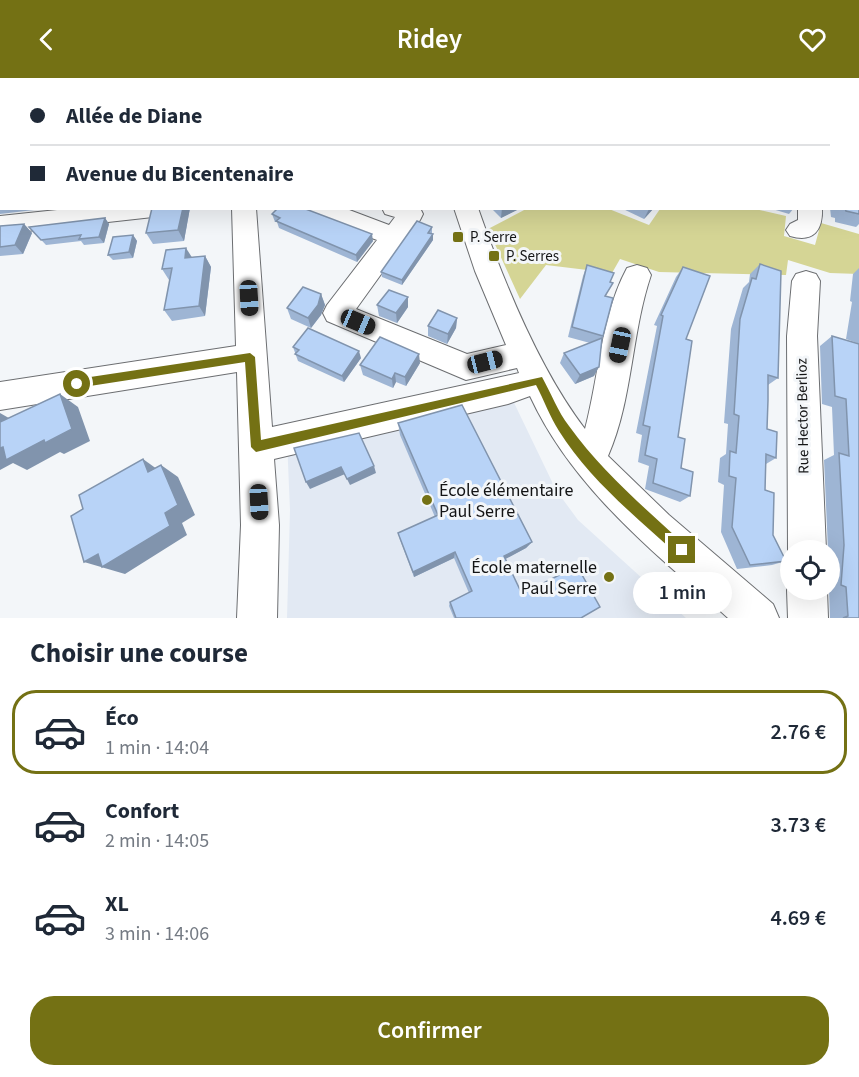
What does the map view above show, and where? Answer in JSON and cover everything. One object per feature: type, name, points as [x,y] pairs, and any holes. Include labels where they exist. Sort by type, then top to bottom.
[{"type":"street","points":[[0,225],[143,210]]},
{"type":"street","points":[[244,210],[260,525],[257,618]]},
{"type":"street","points":[[323,210],[394,237]]},
{"type":"street","points":[[400,210],[411,214],[337,313],[466,367],[532,367]]},
{"type":"street","points":[[467,210],[482,259],[563,428],[587,458],[623,496],[759,618]]},
{"type":"street","points":[[587,458],[596,448],[627,306],[637,275]]},
{"type":"street","name":"Rue Hector Berlioz","points":[[806,281],[802,336],[807,540]]},
{"type":"street","points":[[0,396],[250,357]]},
{"type":"street","points":[[256,447],[508,390],[532,367]]},
{"type":"street","points":[[807,600],[808,618]]},
{"type":"shaded area","name":"École élémentaire Paul Serre","points":[[504,382],[556,490],[578,520],[686,618],[287,618],[290,510],[287,440]]},
{"type":"green space","points":[[524,210],[612,210],[649,225],[659,210],[759,210],[786,216],[784,236],[815,245],[821,223],[859,234],[859,274],[830,273],[788,260],[786,275],[659,272],[620,259],[612,273],[546,265],[520,299],[488,229]]},
{"type":"building","points":[[152,210],[183,210],[178,230],[146,233]]},
{"type":"building","points":[[276,210],[308,210],[372,234],[356,255],[276,221],[280,218],[272,214]]},
{"type":"building","points":[[859,210],[859,214],[846,211]]},
{"type":"building","points":[[105,218],[99,237],[79,239],[81,235],[41,240],[29,227]]},
{"type":"building","points":[[417,221],[432,227],[428,233],[433,234],[402,280],[381,272]]},
{"type":"building","points":[[24,224],[15,245],[0,247],[0,226]]},
{"type":"building","points":[[133,235],[129,252],[108,255],[113,237]]},
{"type":"building","points":[[186,248],[185,258],[205,256],[199,306],[164,310],[172,268],[162,269],[166,250]]},
{"type":"building","points":[[760,264],[781,271],[778,378],[768,375],[767,429],[777,432],[776,458],[766,454],[765,490],[774,493],[773,535],[780,549],[780,562],[750,565],[732,527],[736,478],[729,476],[730,451],[736,453],[739,416],[734,414],[740,319],[752,278],[756,279]]},
{"type":"building","points":[[587,265],[614,273],[610,282],[613,283],[605,296],[613,298],[603,336],[572,327]]},
{"type":"building","points":[[683,267],[710,276],[686,339],[692,341],[678,437],[685,439],[681,468],[693,472],[690,496],[653,483],[657,459],[645,455],[650,427],[643,425],[663,316],[661,315]]},
{"type":"building","points":[[303,287],[321,294],[318,305],[308,318],[287,308]]},
{"type":"building","points":[[389,290],[408,297],[396,313],[377,305]]},
{"type":"building","points":[[438,310],[457,318],[448,334],[428,326]]},
{"type":"building","points":[[308,328],[359,351],[342,376],[295,354],[299,350],[293,347]]},
{"type":"building","points":[[832,336],[859,344],[859,618],[843,618],[848,616],[846,587],[841,585],[844,545],[839,453],[849,456],[846,399],[835,396]]},
{"type":"building","points":[[380,337],[419,354],[405,377],[395,373],[392,379],[360,365]]},
{"type":"building","points":[[602,338],[599,367],[580,375],[564,353]]},
{"type":"building","points":[[60,394],[72,429],[45,443],[44,440],[6,460],[3,447],[0,448],[0,422]]},
{"type":"building","points":[[462,405],[532,542],[504,556],[522,594],[577,566],[600,607],[581,618],[456,618],[450,602],[472,591],[455,552],[413,572],[398,533],[438,515],[398,423]]},
{"type":"building","points":[[359,433],[374,466],[347,479],[341,467],[306,482],[294,448]]},
{"type":"building","points":[[143,459],[148,472],[161,465],[178,505],[165,513],[170,526],[102,567],[98,554],[84,562],[71,516],[83,509],[79,495]]},
{"type":"place","name":"P. Serre","points":[[458,237]]},
{"type":"place","name":"P. Serres","points":[[494,256]]},
{"type":"place","name":"École élémentaire Paul Serre","points":[[427,500]]},
{"type":"place","name":"École maternelle Paul Serre","points":[[609,577]]},
{"type":"route","points":[[77,384],[250,357],[256,447],[508,390],[538,380],[563,428],[587,458],[623,496],[682,550]]}]
